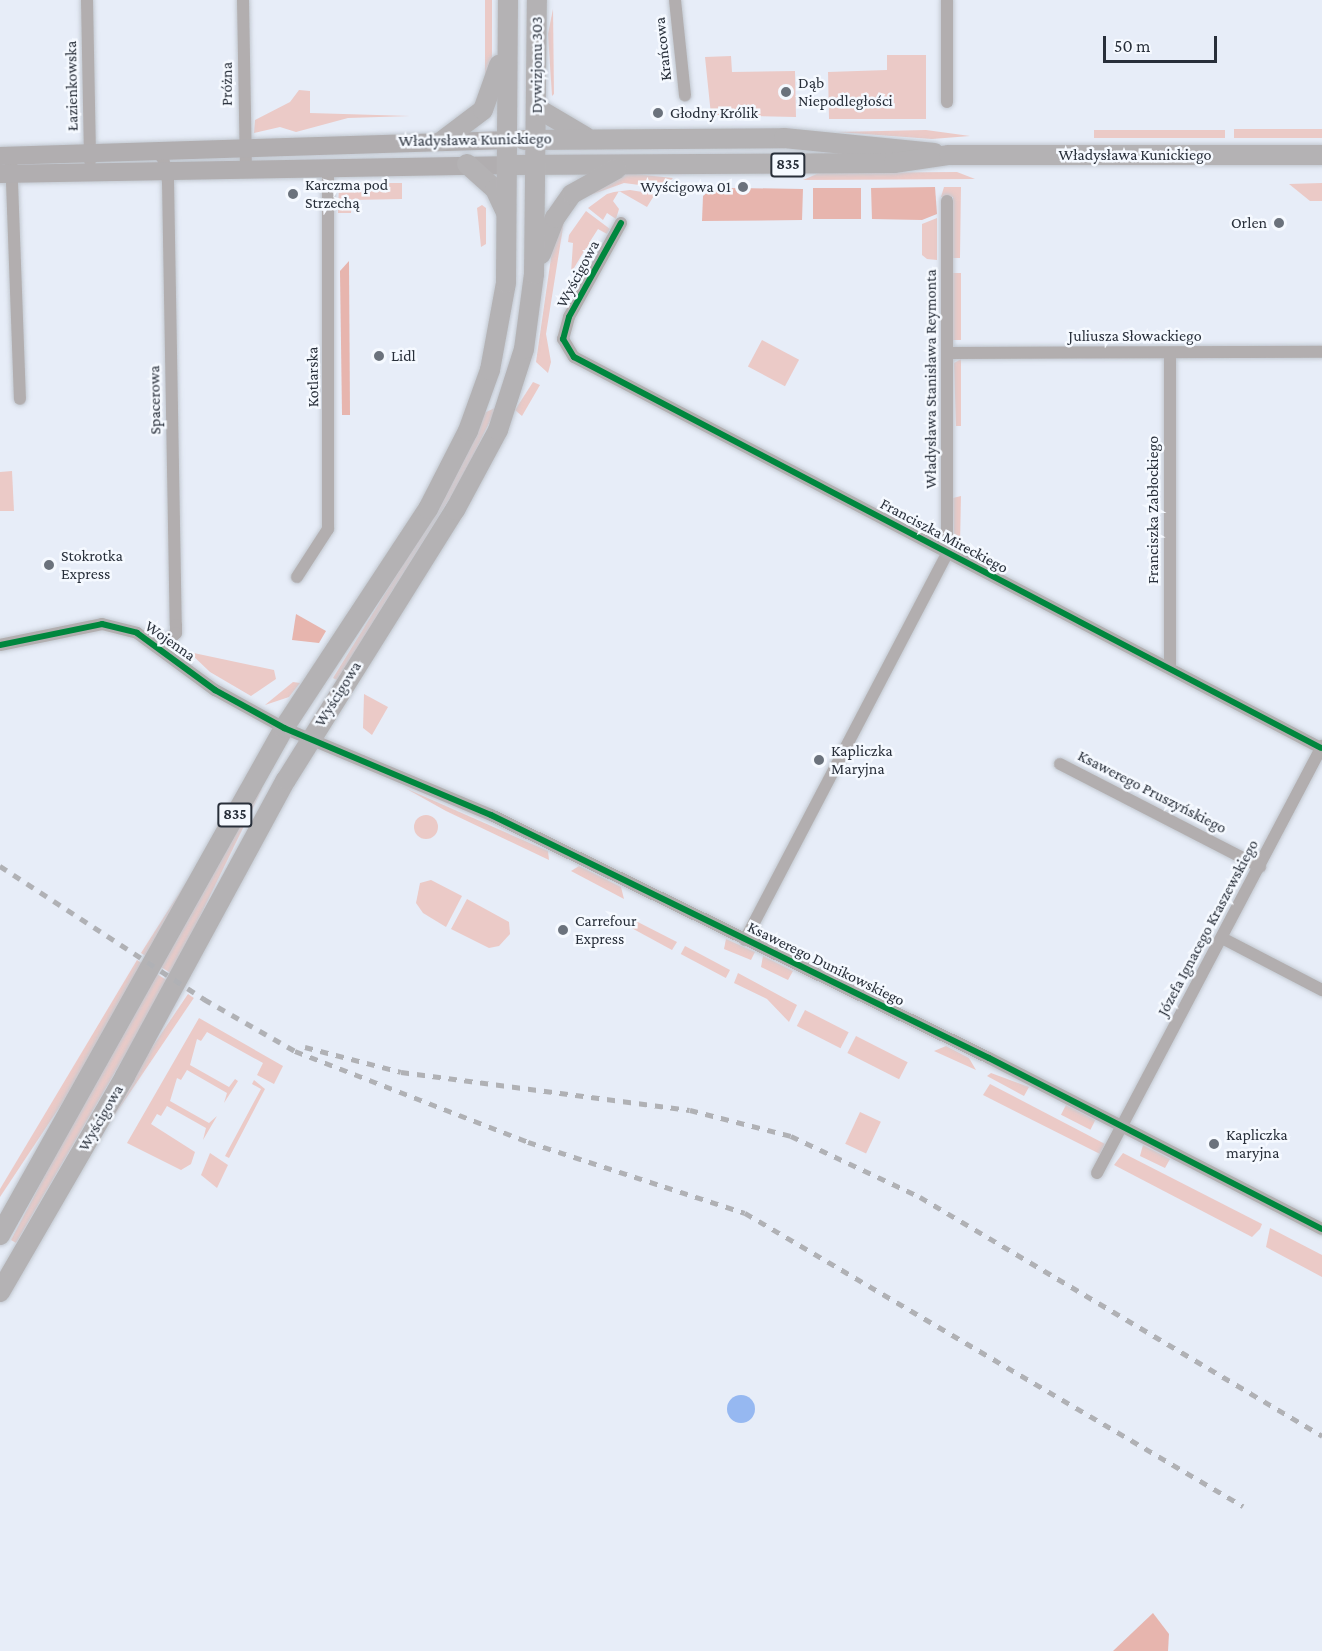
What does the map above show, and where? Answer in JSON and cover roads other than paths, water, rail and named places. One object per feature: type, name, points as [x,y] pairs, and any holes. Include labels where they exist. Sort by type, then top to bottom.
[{"type":"main road","name":"Dywizjonu 303","points":[[537,0],[537,165]]},
{"type":"main road","name":"Dywizjonu 303","points":[[508,6],[508,165]]},
{"type":"main road","points":[[442,141],[477,118],[490,99],[508,6]]},
{"type":"main road","points":[[537,108],[590,139]]},
{"type":"main road","name":"Władysława Kunickiego","points":[[6,165],[89,151],[590,139],[794,138],[897,146],[949,155]]},
{"type":"main road","name":"Władysława Kunickiego","points":[[6,165],[90,171],[467,164],[626,166],[894,163],[949,155],[1322,155]]},
{"type":"main road","points":[[467,164],[495,189],[508,219]]},
{"type":"main road","name":"Wyścigowa","points":[[0,1235],[284,728],[428,509],[468,431],[502,317],[508,219],[508,165]]},
{"type":"main road","name":"Wyścigowa","points":[[0,1292],[125,1076],[311,739],[454,510],[498,430],[524,349],[534,274],[537,165]]},
{"type":"main road","name":"835","points":[[534,274],[564,202],[587,182],[626,166]]},
{"type":"street","name":"Łazienkowska","points":[[87,0],[90,171]]},
{"type":"street","name":"Próżna","points":[[243,0],[246,168]]},
{"type":"street","name":"Krańcowa","points":[[675,0],[685,95]]},
{"type":"street","points":[[947,0],[947,102]]},
{"type":"street","points":[[154,150],[167,170]]},
{"type":"street","points":[[6,165],[20,399]]},
{"type":"street","name":"Kotlarska","points":[[297,577],[328,529],[328,167]]},
{"type":"street","name":"Spacerowa","points":[[160,648],[176,633],[167,170]]},
{"type":"street","name":"Władysława Stanisława Reymonta","points":[[745,940],[947,553],[947,201]]},
{"type":"street","name":"Wyścigowa","points":[[563,339],[578,298],[621,223]]},
{"type":"street","name":"Franciszka Mireckiego","points":[[563,339],[574,357],[1321,747]]},
{"type":"street","name":"Juliusza Słowackiego","points":[[947,353],[1322,352]]},
{"type":"street","name":"Franciszka Zabłockiego","points":[[1170,353],[1170,668]]},
{"type":"street","name":"Wojenna","points":[[0,645],[102,624],[137,633],[215,690],[284,728],[311,739]]},
{"type":"street","name":"Ksawerego Dunikowskiego","points":[[311,739],[491,815],[1121,1125],[1322,1229]]},
{"type":"street","name":"Józefa Ignacego Kraszewskiego","points":[[1097,1173],[1260,867],[1321,747]]},
{"type":"street","name":"Ksawerego Pruszyńskiego","points":[[1060,764],[1260,867]]},
{"type":"street","points":[[1222,938],[1322,990]]},
{"type":"water","points":[[741,1395],[751,1399],[755,1409],[751,1419],[741,1423],[731,1419],[727,1409],[731,1399]]},
{"type":"railway","points":[[0,866],[204,999],[295,1051],[528,1142],[745,1213],[1243,1506]]},
{"type":"railway","points":[[305,1047],[401,1072],[690,1110],[791,1136],[920,1197],[1322,1436]]},
{"type":"place","name":"Dąb Niepodległości","points":[[786,92]]},
{"type":"place","name":"Głodny Królik","points":[[658,113]]},
{"type":"place","name":"Wyścigowa 01","points":[[743,187]]},
{"type":"place","name":"Karczma pod Strzechą","points":[[293,194]]},
{"type":"place","name":"Orlen","points":[[1279,223]]},
{"type":"place","name":"Lidl","points":[[379,356]]},
{"type":"place","name":"Stokrotka Express","points":[[49,565]]},
{"type":"place","name":"Kapliczka Maryjna","points":[[819,760]]},
{"type":"place","name":"Carrefour Express","points":[[563,930]]},
{"type":"place","name":"Kapliczka maryjna","points":[[1214,1144]]}]
